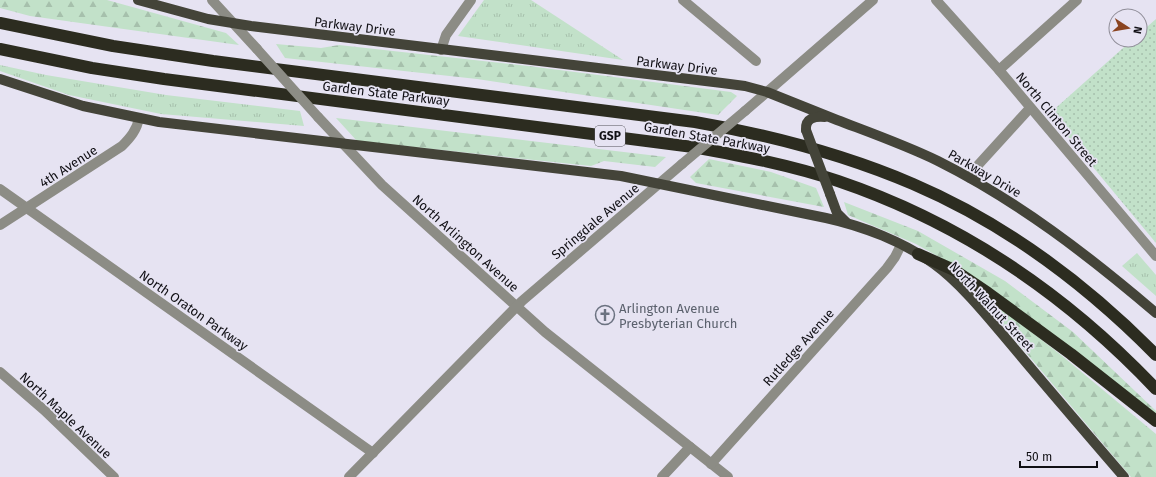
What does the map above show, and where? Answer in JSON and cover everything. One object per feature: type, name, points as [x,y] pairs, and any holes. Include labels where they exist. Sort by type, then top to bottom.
[{"type":"highway","name":"Garden State Parkway","points":[[0,23],[106,45],[200,59],[689,121],[752,133],[818,150],[913,184],[965,209],[998,228],[1035,252],[1075,282],[1109,310],[1156,355]]},
{"type":"highway","name":"Garden State Parkway","points":[[0,49],[98,69],[183,82],[688,146],[754,159],[819,175],[871,193],[906,208],[954,231],[1002,259],[1047,290],[1090,325],[1126,358],[1156,389]]},
{"type":"highway","points":[[918,254],[954,270],[988,292],[1072,354],[1156,422]]},
{"type":"main road","name":"Parkway Drive","points":[[138,0],[194,15],[234,23],[441,50],[735,85],[767,92],[901,144],[970,178],[1050,228],[1100,266],[1156,313]]},
{"type":"main road","points":[[0,80],[83,106],[139,118],[202,128],[605,174],[660,183]]},
{"type":"main road","points":[[837,120],[814,117],[808,121],[806,130],[837,213],[846,222]]},
{"type":"main road","name":"North Walnut Street","points":[[660,183],[846,222],[871,231],[918,254],[943,271],[971,299],[1124,477]]},
{"type":"street","name":"North Arlington Avenue","points":[[212,0],[382,185],[558,344],[728,477]]},
{"type":"street","points":[[441,50],[446,35],[471,0]]},
{"type":"street","points":[[683,0],[756,61]]},
{"type":"street","name":"Springdale Avenue","points":[[349,477],[516,307],[873,0]]},
{"type":"street","name":"North Clinton Street","points":[[936,0],[999,70],[1156,256]]},
{"type":"street","points":[[999,70],[1077,0]]},
{"type":"street","points":[[970,178],[979,164],[1030,108]]},
{"type":"street","name":"4th Avenue","points":[[0,225],[122,146],[132,136],[137,127],[139,118]]},
{"type":"street","name":"North Oraton Parkway","points":[[0,189],[373,453]]},
{"type":"street","name":"Rutledge Avenue","points":[[711,464],[887,268],[901,245]]},
{"type":"street","name":"North Maple Avenue","points":[[0,372],[38,404],[114,477]]},
{"type":"street","points":[[662,477],[690,447]]},
{"type":"green space","points":[[0,0],[107,0],[226,33],[239,45],[30,16],[0,8]]},
{"type":"green space","points":[[484,0],[531,0],[623,60],[458,36]]},
{"type":"green space","points":[[1156,19],[1156,243],[1049,114],[1123,48],[1148,48],[1148,26]]},
{"type":"green space","points":[[276,44],[321,48],[339,45],[528,66],[731,92],[737,96],[718,115],[477,79],[285,58]]},
{"type":"green space","points":[[0,65],[46,75],[166,95],[300,111],[304,126],[161,114],[69,95],[0,71]]},
{"type":"green space","points":[[336,118],[666,157],[655,167],[604,161],[591,166],[357,141]]},
{"type":"green space","points":[[709,159],[771,172],[816,188],[824,207],[696,183],[690,177]]},
{"type":"green space","points":[[844,202],[918,231],[1005,281],[1073,332],[1156,411],[1156,414],[971,275],[916,244],[848,215]]},
{"type":"green space","points":[[1137,253],[1156,275],[1156,296],[1122,266]]},
{"type":"green space","points":[[1002,309],[1061,355],[1156,434],[1156,477],[1131,477],[996,317]]},
{"type":"place","name":"Arlington Avenue Presbyterian Church","points":[[605,315]]}]
